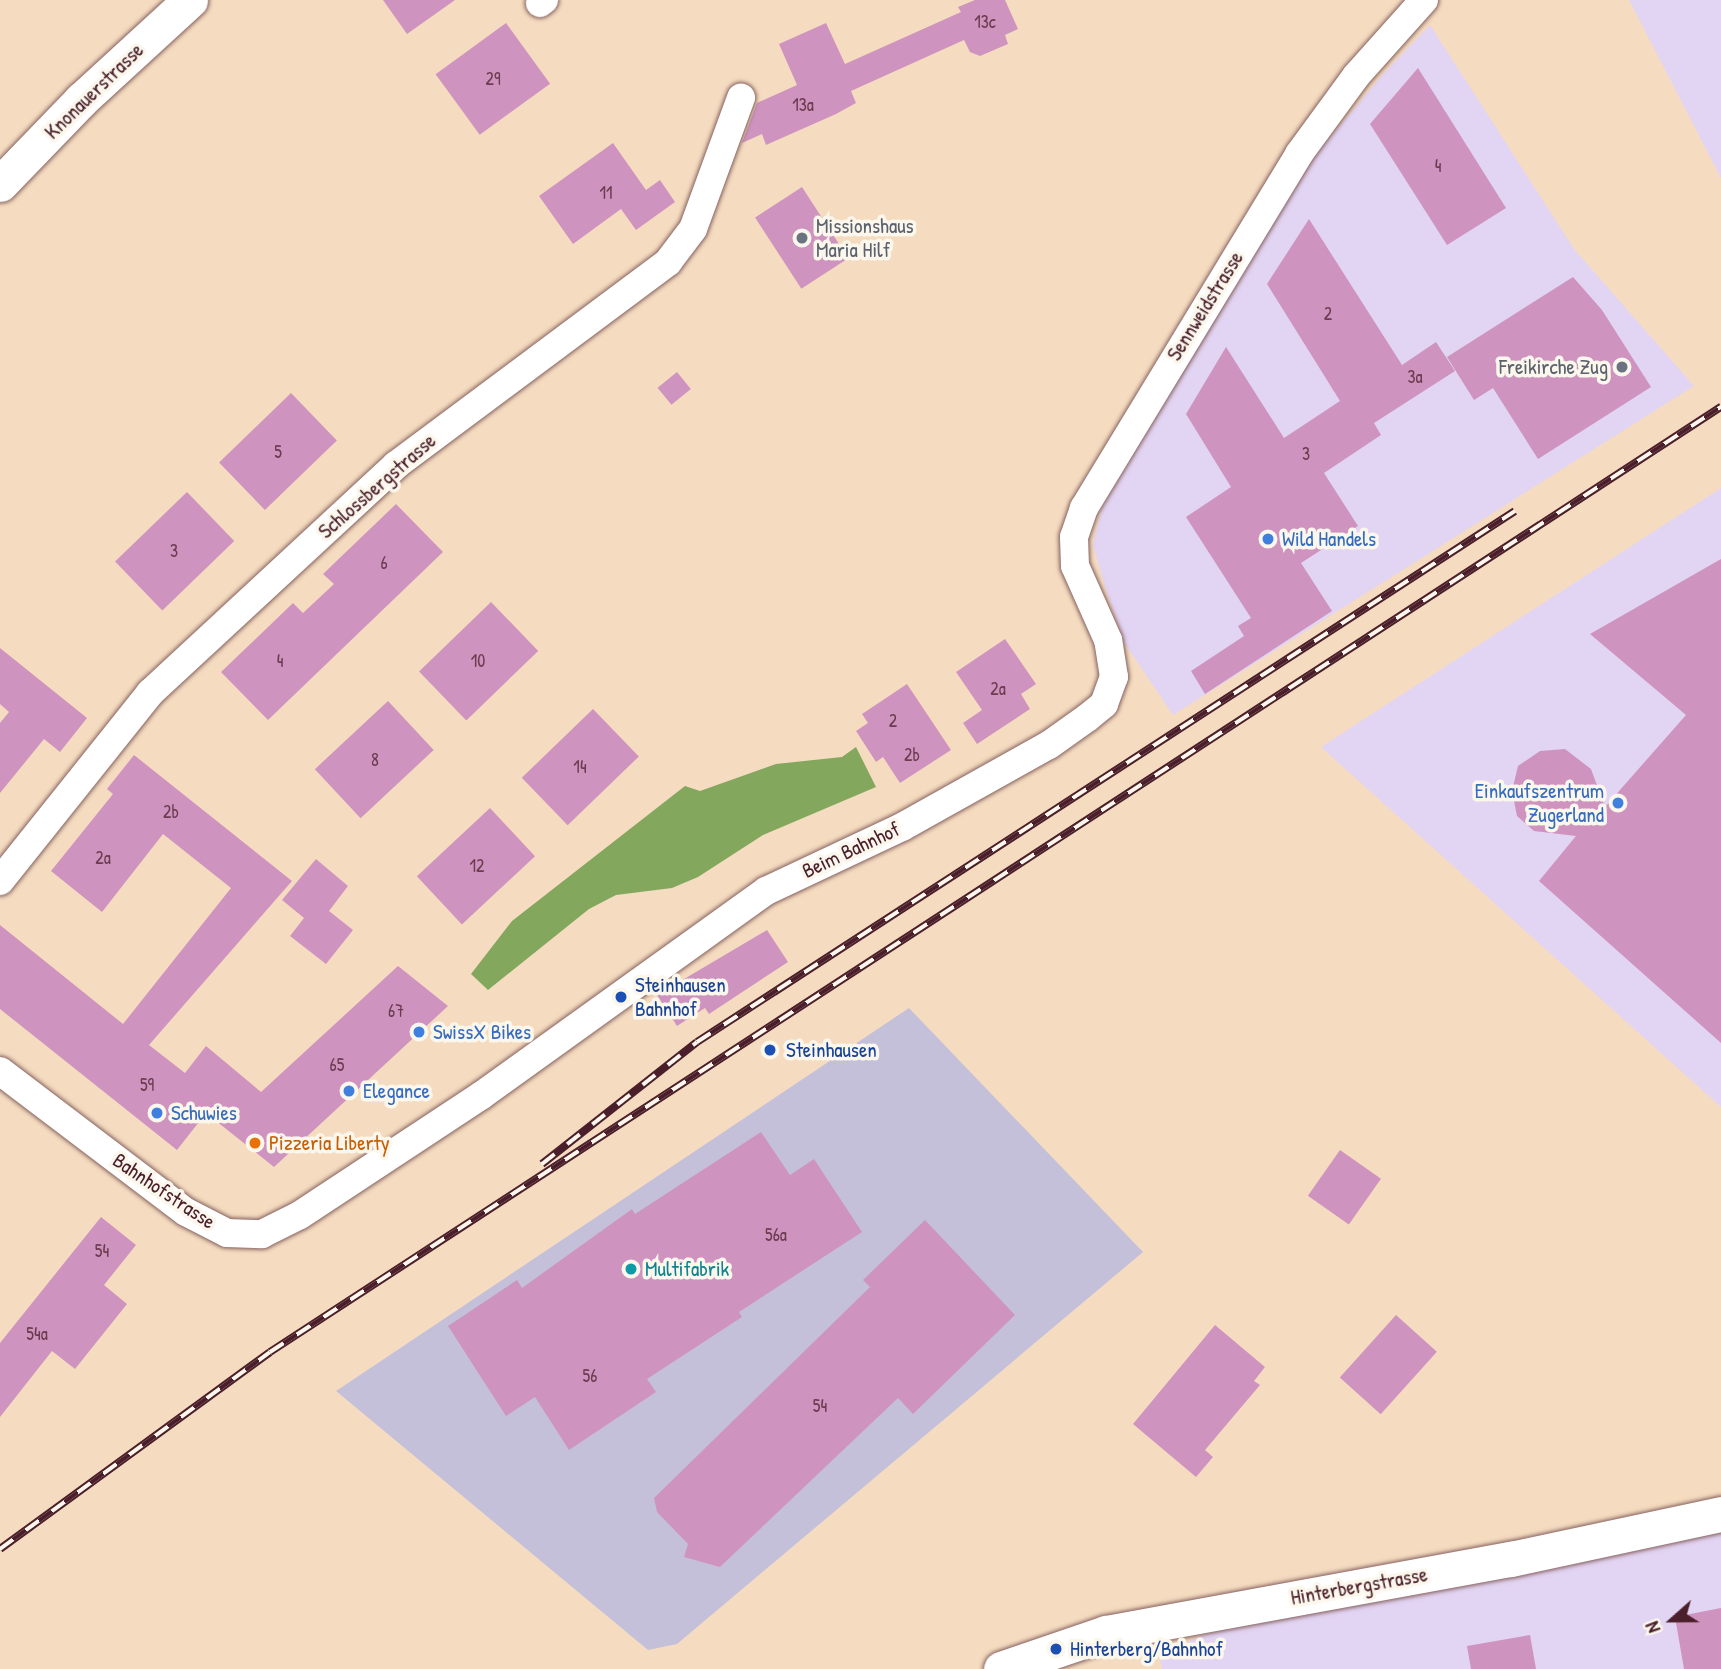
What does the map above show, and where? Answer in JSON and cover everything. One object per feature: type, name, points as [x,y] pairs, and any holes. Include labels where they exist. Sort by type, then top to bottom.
[{"type":"street","name":"Knonauerstrasse","points":[[0,184],[81,100],[190,0]]},
{"type":"street","name":"Sennweidstrasse","points":[[1108,640],[1075,566],[1074,537],[1084,508],[1299,154],[1356,76],[1424,0]]},
{"type":"street","name":"Schlossbergstrasse","points":[[0,881],[141,701],[396,465],[668,262],[693,229],[741,98]]},
{"type":"street","name":"Beim Bahnhof","points":[[550,1047],[766,891],[902,827],[1049,745],[1087,718],[1113,689],[1108,640]]},
{"type":"street","name":"Bahnhofstrasse","points":[[0,1071],[186,1212],[227,1233],[246,1236],[283,1226],[550,1047]]},
{"type":"street","name":"Hinterbergstrasse","points":[[1001,1669],[1106,1633],[1511,1559],[1721,1514]]},
{"type":"shaded area","points":[[1629,0],[1721,0],[1721,178]]},
{"type":"shaded area","points":[[1430,25],[1574,249],[1694,386],[1173,715],[1125,644],[1106,590],[1093,545],[1102,507],[1302,171],[1383,74]]},
{"type":"shaded area","points":[[1721,488],[1721,1107],[1321,747]]},
{"type":"shaded area","points":[[909,1008],[1143,1252],[677,1644],[648,1650],[336,1391]]},
{"type":"shaded area","points":[[1721,1514],[1721,1669],[1162,1669],[1159,1655],[1207,1633],[1442,1572]]},
{"type":"green space","points":[[856,747],[876,787],[763,835],[698,877],[672,888],[616,895],[589,909],[488,990],[471,974],[512,921],[685,786],[700,791],[776,764],[842,757]]},
{"type":"building","points":[[383,0],[455,0],[407,34]]},
{"type":"building","points":[[975,0],[1005,0],[1018,29],[1005,35],[1008,44],[980,56],[970,52],[964,40],[851,91],[856,103],[836,114],[766,145],[762,134],[742,143],[757,103],[797,85],[779,44],[826,23],[845,64],[961,12],[958,7]]},
{"type":"building","points":[[506,23],[550,84],[480,135],[436,74]]},
{"type":"building","points":[[1418,68],[1506,208],[1447,245],[1370,124]]},
{"type":"building","points":[[613,143],[646,190],[660,180],[675,202],[636,230],[621,209],[573,244],[539,196]]},
{"type":"building","name":"Missionshaus Maria Hilf","points":[[802,187],[848,258],[801,289],[755,217]]},
{"type":"building","points":[[1309,219],[1402,365],[1436,342],[1455,371],[1374,423],[1381,435],[1324,473],[1358,526],[1301,563],[1332,611],[1205,694],[1191,671],[1244,636],[1238,626],[1251,618],[1186,517],[1231,487],[1186,414],[1226,347],[1284,438],[1340,401],[1267,284]]},
{"type":"building","points":[[1573,277],[1602,310],[1651,387],[1538,459],[1493,388],[1474,400],[1447,357]]},
{"type":"building","points":[[677,372],[691,389],[671,405],[658,388]]},
{"type":"building","points":[[291,393],[337,440],[265,510],[219,462]]},
{"type":"building","points":[[187,492],[234,541],[162,610],[115,561]]},
{"type":"building","points":[[396,504],[443,552],[268,720],[221,672],[293,603],[303,613],[334,584],[323,574]]},
{"type":"building","name":"Einkaufszentrum Zugerland","points":[[1721,559],[1721,1043],[1539,881],[1576,836],[1534,831],[1517,816],[1512,791],[1518,766],[1540,751],[1565,749],[1591,769],[1605,807],[1686,715],[1590,634]]},
{"type":"building","points":[[491,602],[538,651],[466,720],[419,671]]},
{"type":"building","points":[[1005,639],[1036,684],[1021,694],[1030,709],[977,744],[963,723],[982,710],[956,672]]},
{"type":"building","points":[[0,648],[87,718],[60,752],[44,739],[0,793],[0,723],[9,712],[0,704]]},
{"type":"building","points":[[907,684],[951,750],[900,783],[883,757],[876,762],[856,731],[868,723],[862,714]]},
{"type":"building","points":[[388,701],[434,750],[361,818],[315,769]]},
{"type":"building","points":[[593,709],[639,756],[568,825],[522,778]]},
{"type":"building","points":[[134,755],[292,881],[149,1045],[185,1073],[206,1046],[261,1092],[398,966],[448,1006],[274,1167],[206,1113],[177,1150],[0,1009],[0,925],[123,1024],[231,888],[163,834],[102,912],[51,871],[113,794],[107,789]]},
{"type":"building","points":[[490,808],[535,856],[462,924],[417,876]]},
{"type":"building","points":[[316,859],[348,886],[329,911],[353,930],[326,964],[290,936],[304,918],[282,900]]},
{"type":"building","points":[[767,930],[788,962],[709,1014],[705,1008],[677,1026],[657,995]]},
{"type":"building","name":"Multifabrik","points":[[761,1132],[790,1175],[814,1159],[862,1232],[739,1312],[742,1317],[647,1379],[656,1392],[569,1450],[535,1397],[506,1416],[448,1326],[517,1280],[522,1288],[632,1209],[635,1214]]},
{"type":"building","points":[[1340,1150],[1381,1179],[1349,1225],[1308,1196]]},
{"type":"building","points":[[101,1217],[136,1245],[104,1285],[127,1304],[75,1369],[52,1351],[0,1417],[0,1343]]},
{"type":"building","points":[[925,1220],[1015,1315],[913,1414],[898,1398],[720,1567],[684,1557],[688,1544],[657,1512],[654,1498],[870,1287],[863,1280]]},
{"type":"building","points":[[1396,1315],[1437,1352],[1381,1414],[1340,1377]]},
{"type":"building","points":[[1215,1325],[1265,1367],[1254,1381],[1260,1385],[1205,1450],[1213,1457],[1196,1477],[1133,1424]]},
{"type":"building","points":[[1721,1608],[1721,1669],[1684,1669],[1675,1617]]},
{"type":"building","points":[[1530,1635],[1536,1669],[1471,1669],[1467,1646]]},
{"type":"railway","points":[[0,1549],[270,1352],[1721,407]]},
{"type":"railway","points":[[542,1164],[697,1042],[1515,511]]},
{"type":"place","name":"Missionshaus Maria Hilf","points":[[802,238]]},
{"type":"place","name":"Freikirche Zug","points":[[1622,367]]},
{"type":"place","name":"Wild Handels","points":[[1268,539]]},
{"type":"place","name":"Einkaufszentrum Zugerland","points":[[1618,803]]},
{"type":"place","name":"Steinhausen Bahnhof","points":[[621,997]]},
{"type":"place","name":"SwissX Bikes","points":[[419,1032]]},
{"type":"place","name":"Steinhausen","points":[[770,1050]]},
{"type":"place","name":"Elegance","points":[[349,1091]]},
{"type":"place","name":"Schuwies","points":[[157,1113]]},
{"type":"place","name":"Pizzeria Liberty","points":[[255,1143]]},
{"type":"place","name":"Multifabrik","points":[[631,1269]]},
{"type":"place","name":"Hinterberg/Bahnhof","points":[[1056,1649]]}]
